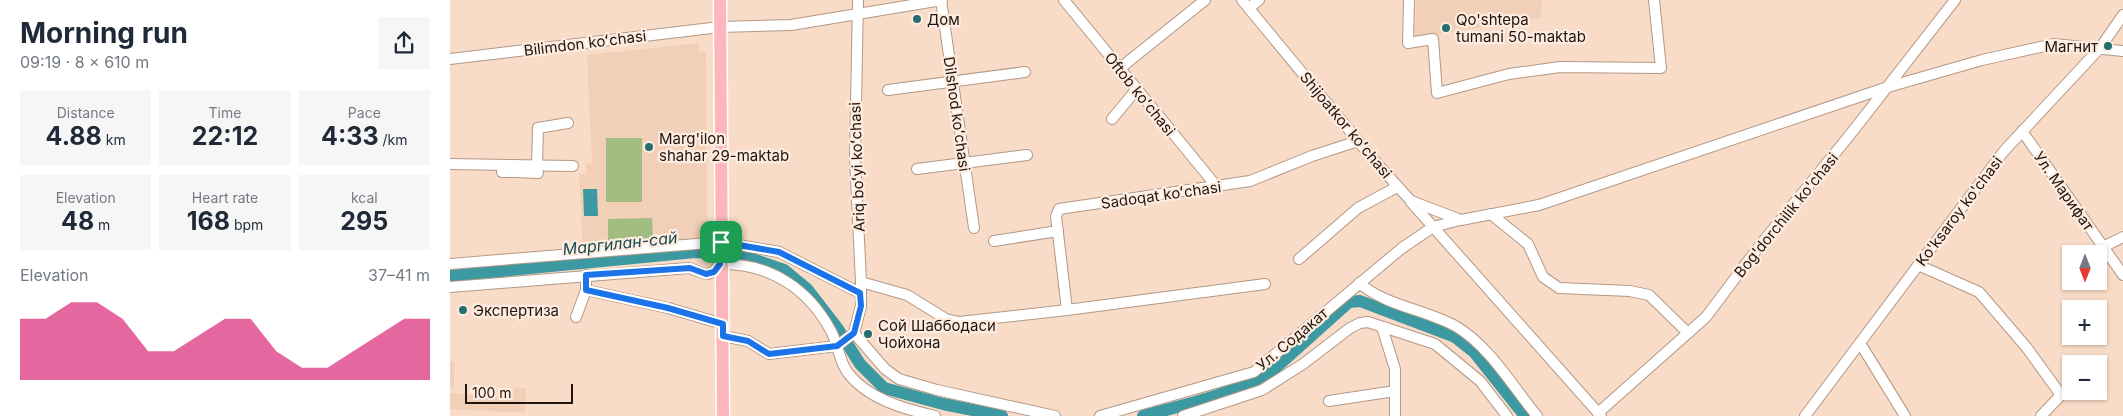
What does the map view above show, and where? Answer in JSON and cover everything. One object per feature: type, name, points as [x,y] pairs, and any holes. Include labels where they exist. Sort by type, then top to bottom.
[{"type":"main road","points":[[720,0],[720,264],[723,330],[723,416]]},
{"type":"street","name":"Ariq boʻyi koʻchasi","points":[[853,334],[861,306],[855,157],[856,13],[858,0]]},
{"type":"street","name":"Bilimdon koʻchasi","points":[[450,59],[720,27],[791,24],[941,0]]},
{"type":"street","name":"Dilshod koʻchasi","points":[[941,0],[974,228]]},
{"type":"street","name":"Oftob koʻchasi","points":[[1064,0],[1217,187]]},
{"type":"street","points":[[1120,69],[1205,0]]},
{"type":"street","name":"Shijoatkor koʻchasi","points":[[1242,0],[1358,141],[1411,201],[1465,220]]},
{"type":"street","points":[[1249,8],[1259,0]]},
{"type":"street","points":[[1410,0],[1408,42],[1433,39],[1437,93],[1509,74],[1560,67],[1660,68],[1654,0]]},
{"type":"street","name":"Bog'dorchilik ko'chasi","points":[[1600,415],[1706,317],[1757,249],[1888,87],[1955,0]]},
{"type":"street","name":"Ko'ksaroy ko'chasi","points":[[1805,416],[2004,151],[2100,48],[2123,15]]},
{"type":"street","points":[[1433,227],[1539,205],[1888,87],[1982,60],[2054,44],[2123,51]]},
{"type":"street","points":[[888,90],[1025,72]]},
{"type":"street","points":[[1112,119],[1136,90]]},
{"type":"street","points":[[537,169],[538,128],[568,123]]},
{"type":"street","name":"Ул. Марифат","points":[[2022,131],[2102,245]]},
{"type":"street","name":"Sadoqat koʻchasi","points":[[1067,310],[1057,213],[1062,208],[1250,181],[1312,156],[1358,141]]},
{"type":"street","points":[[917,169],[1027,155]]},
{"type":"street","points":[[450,164],[515,169],[573,166]]},
{"type":"street","points":[[502,172],[515,169]]},
{"type":"street","points":[[1299,259],[1328,237],[1358,208],[1397,187]]},
{"type":"street","points":[[1411,201],[1600,415]]},
{"type":"street","points":[[1491,214],[1528,244],[1544,277],[1559,288],[1630,291],[1649,295],[1688,333]]},
{"type":"street","name":"Ул. Содакат","points":[[1100,416],[1254,372],[1402,248],[1433,227]]},
{"type":"street","points":[[994,241],[1058,232]]},
{"type":"street","points":[[2107,245],[2123,237]]},
{"type":"street","points":[[450,264],[721,242],[779,252],[861,287],[907,296],[946,319],[959,322],[1266,284]]},
{"type":"street","name":"Ул. Марифат","points":[[2108,254],[2123,275]]},
{"type":"street","points":[[450,288],[586,275],[690,268],[706,274],[714,272],[720,264],[749,264],[790,282],[820,313],[838,345],[847,372],[876,396],[895,406],[935,416]]},
{"type":"street","points":[[1918,265],[1979,292],[2028,348],[2061,395],[2041,416]]},
{"type":"street","points":[[576,317],[586,290],[586,275]]},
{"type":"street","points":[[1359,283],[1380,298],[1444,321],[1470,336],[1537,416]]},
{"type":"street","points":[[586,290],[668,308],[748,341],[769,354],[838,345],[853,334],[885,369],[899,379],[937,390],[1054,416]]},
{"type":"street","points":[[1184,416],[1262,390],[1303,364],[1360,323],[1368,322],[1435,344],[1480,381],[1507,416]]},
{"type":"street","points":[[1382,327],[1395,370],[1395,416]]},
{"type":"street","points":[[1860,343],[1906,416]]},
{"type":"street","points":[[1329,401],[1395,391]]},
{"type":"shaded area","name":"Qo'shtepa tumani 50-maktab","points":[[1416,0],[1542,0],[1541,18],[1415,38]]},
{"type":"shaded area","name":"Marg'ilon shahar 29-maktab","points":[[699,43],[699,52],[706,51],[707,239],[583,249],[579,174],[586,174],[586,164],[592,163],[587,55]]},
{"type":"shaded area","points":[[450,361],[455,361],[454,388],[450,388]]},
{"type":"shaded area","points":[[514,387],[526,388],[525,413],[450,409],[450,393],[513,397]]},
{"type":"green space","points":[[606,138],[642,138],[642,202],[606,202]]},
{"type":"green space","points":[[652,218],[653,242],[608,242],[608,219]]},
{"type":"water","points":[[583,189],[597,189],[598,216],[584,216]]},
{"type":"waterway","name":"Маргилан-сай","points":[[450,276],[695,252],[741,255],[784,270],[807,289],[838,329],[860,364],[884,388],[943,404],[1002,416]]},
{"type":"waterway","name":"Маргилан-сай","points":[[1143,416],[1225,393],[1257,379],[1272,371],[1349,302],[1360,301],[1455,337],[1474,352],[1525,416]]},
{"type":"place","name":"Дом","points":[[917,19]]},
{"type":"place","name":"Qo'shtepa tumani 50-maktab","points":[[1446,28]]},
{"type":"place","name":"Магнит","points":[[2108,46]]},
{"type":"place","name":"Marg'ilon shahar 29-maktab","points":[[649,147]]},
{"type":"place","name":"Экспертиза","points":[[463,310]]},
{"type":"place","name":"Сой Шаббодаси Чойхона","points":[[868,334]]},
{"type":"route","points":[[721,242],[779,252],[860,293],[861,306],[854,333],[837,346],[769,354],[748,341],[723,336],[723,324],[668,308],[586,290],[586,275],[690,268],[706,274],[714,272],[720,264],[721,242]]}]
